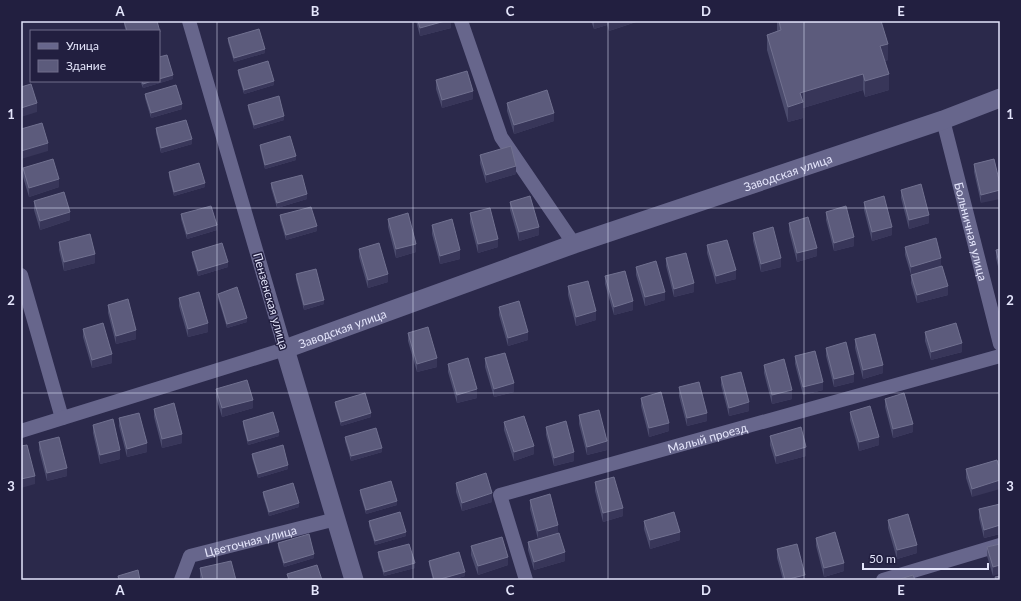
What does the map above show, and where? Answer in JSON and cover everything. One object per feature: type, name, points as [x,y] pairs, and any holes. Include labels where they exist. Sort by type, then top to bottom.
[{"type":"street","name":"Пензенская улица","points":[[189,21],[354,580]]},
{"type":"street","points":[[461,21],[500,137],[574,244]]},
{"type":"street","name":"Заводская улица","points":[[21,431],[285,349],[574,244],[943,120],[1000,98]]},
{"type":"street","name":"Больничная улица","points":[[943,120],[997,315],[1000,344]]},
{"type":"street","points":[[21,275],[62,418]]},
{"type":"street","name":"Малый проезд","points":[[526,580],[500,495],[1000,356]]},
{"type":"street","name":"Цветочная улица","points":[[181,580],[190,556],[336,519]]},
{"type":"street","points":[[883,580],[1000,545]]},
{"type":"building","points":[[124,21],[157,21],[159,30],[127,30]]},
{"type":"building","points":[[418,21],[445,21],[420,28]]},
{"type":"building","points":[[779,21],[881,21],[888,44],[880,46],[889,74],[865,81],[863,74],[800,93],[803,102],[788,107],[767,35],[781,30]]},
{"type":"building","points":[[259,29],[265,49],[234,58],[228,38]]},
{"type":"building","points":[[167,55],[173,75],[160,79],[160,57]]},
{"type":"building","points":[[268,61],[274,81],[244,90],[238,70]]},
{"type":"building","points":[[467,71],[473,91],[442,100],[436,80]]},
{"type":"building","points":[[31,84],[37,103],[21,108],[21,87]]},
{"type":"building","points":[[176,85],[182,104],[151,113],[145,94]]},
{"type":"building","points":[[547,90],[554,113],[514,125],[507,103]]},
{"type":"building","points":[[279,96],[284,116],[254,125],[248,105]]},
{"type":"building","points":[[186,120],[192,139],[161,148],[156,128]]},
{"type":"building","points":[[42,123],[48,143],[21,151],[21,129]]},
{"type":"building","points":[[290,136],[296,156],[265,165],[260,145]]},
{"type":"building","points":[[511,146],[516,166],[486,175],[480,155]]},
{"type":"building","points":[[53,159],[59,179],[29,188],[23,168]]},
{"type":"building","points":[[994,159],[1000,190],[981,195],[974,164]]},
{"type":"building","points":[[199,163],[205,183],[174,192],[169,172]]},
{"type":"building","points":[[302,175],[307,194],[277,203],[271,183]]},
{"type":"building","points":[[921,184],[929,215],[909,220],[901,190]]},
{"type":"building","points":[[64,192],[70,212],[40,221],[34,201]]},
{"type":"building","points":[[530,196],[539,227],[519,232],[510,202]]},
{"type":"building","points":[[884,196],[892,227],[872,232],[864,202]]},
{"type":"building","points":[[211,206],[217,225],[187,234],[181,214]]},
{"type":"building","points":[[846,206],[854,237],[834,243],[826,212]]},
{"type":"building","points":[[311,207],[317,226],[286,235],[280,215]]},
{"type":"building","points":[[490,208],[498,239],[478,244],[470,213]]},
{"type":"building","points":[[408,213],[416,244],[396,249],[388,219]]},
{"type":"building","points":[[808,217],[817,248],[797,253],[789,223]]},
{"type":"building","points":[[452,219],[460,250],[440,256],[432,225]]},
{"type":"building","points":[[773,227],[781,258],[761,264],[753,233]]},
{"type":"building","points":[[90,234],[95,254],[64,262],[59,242]]},
{"type":"building","points":[[936,238],[941,258],[911,267],[905,247]]},
{"type":"building","points":[[727,240],[736,270],[716,276],[707,245]]},
{"type":"building","points":[[222,243],[228,262],[198,271],[192,252]]},
{"type":"building","points":[[379,243],[388,274],[368,280],[359,249]]},
{"type":"building","points":[[1000,249],[1000,267],[996,250]]},
{"type":"building","points":[[686,253],[694,283],[674,289],[666,258]]},
{"type":"building","points":[[656,261],[665,292],[645,297],[636,267]]},
{"type":"building","points":[[942,266],[948,286],[917,295],[911,275]]},
{"type":"building","points":[[316,269],[324,300],[304,305],[296,274]]},
{"type":"building","points":[[625,271],[633,301],[614,307],[605,276]]},
{"type":"building","points":[[588,281],[596,311],[576,317],[568,286]]},
{"type":"building","points":[[237,287],[247,318],[227,324],[218,294]]},
{"type":"building","points":[[199,292],[208,323],[188,329],[179,298]]},
{"type":"building","points":[[128,299],[136,330],[116,336],[108,305]]},
{"type":"building","points":[[519,301],[528,332],[508,338],[499,307]]},
{"type":"building","points":[[103,323],[112,354],[92,360],[83,329]]},
{"type":"building","points":[[956,323],[962,343],[931,352],[925,332]]},
{"type":"building","points":[[428,327],[437,358],[417,364],[408,333]]},
{"type":"building","points":[[875,334],[883,365],[863,370],[855,339]]},
{"type":"building","points":[[846,342],[854,374],[834,379],[826,348]]},
{"type":"building","points":[[815,351],[823,382],[803,387],[795,356]]},
{"type":"building","points":[[505,353],[514,383],[494,389],[485,358]]},
{"type":"building","points":[[468,358],[477,389],[457,395],[448,364]]},
{"type":"building","points":[[784,359],[792,390],[772,395],[764,365]]},
{"type":"building","points":[[741,372],[749,402],[729,408],[721,377]]},
{"type":"building","points":[[247,380],[253,400],[222,408],[216,389]]},
{"type":"building","points":[[699,382],[707,413],[687,418],[679,387]]},
{"type":"building","points":[[661,392],[669,423],[649,428],[641,398]]},
{"type":"building","points":[[365,393],[371,413],[341,422],[335,402]]},
{"type":"building","points":[[904,393],[913,424],[893,429],[885,399]]},
{"type":"building","points":[[174,403],[182,434],[162,439],[154,409]]},
{"type":"building","points":[[870,406],[879,437],[859,442],[850,412]]},
{"type":"building","points":[[599,410],[607,441],[587,447],[579,415]]},
{"type":"building","points":[[273,412],[279,432],[248,441],[243,421]]},
{"type":"building","points":[[139,413],[147,443],[127,449],[119,418]]},
{"type":"building","points":[[524,416],[534,446],[514,452],[504,422]]},
{"type":"building","points":[[113,419],[120,450],[100,455],[93,425]]},
{"type":"building","points":[[566,421],[574,452],[554,458],[546,427]]},
{"type":"building","points":[[801,427],[806,447],[776,456],[770,436]]},
{"type":"building","points":[[376,428],[382,448],[351,456],[345,437]]},
{"type":"building","points":[[59,437],[67,468],[47,473],[39,442]]},
{"type":"building","points":[[27,445],[35,476],[21,479],[21,446]]},
{"type":"building","points":[[283,445],[288,465],[258,474],[252,454]]},
{"type":"building","points":[[997,460],[1000,470],[1000,480],[972,489],[966,469]]},
{"type":"building","points":[[486,473],[492,493],[462,503],[456,483]]},
{"type":"building","points":[[614,477],[623,508],[603,513],[595,482]]},
{"type":"building","points":[[391,481],[397,501],[366,510],[360,490]]},
{"type":"building","points":[[293,483],[299,503],[269,512],[263,492]]},
{"type":"building","points":[[550,494],[558,525],[538,531],[530,500]]},
{"type":"building","points":[[1000,504],[1000,525],[984,530],[979,509]]},
{"type":"building","points":[[400,512],[406,532],[375,541],[369,521]]},
{"type":"building","points":[[674,512],[680,532],[650,540],[644,521]]},
{"type":"building","points":[[908,514],[917,545],[897,550],[888,520]]},
{"type":"building","points":[[835,532],[844,563],[824,568],[816,538]]},
{"type":"building","points":[[559,533],[565,552],[534,562],[528,542]]},
{"type":"building","points":[[309,534],[314,554],[284,563],[278,543]]},
{"type":"building","points":[[502,537],[508,557],[478,566],[471,546]]},
{"type":"building","points":[[409,544],[415,563],[384,572],[378,552]]},
{"type":"building","points":[[797,544],[805,575],[785,580],[777,549]]},
{"type":"building","points":[[1000,544],[1000,565],[993,567],[987,547]]},
{"type":"building","points":[[459,552],[465,572],[434,580],[429,561]]},
{"type":"building","points":[[231,561],[236,580],[203,580],[200,568]]},
{"type":"building","points":[[317,565],[322,580],[289,580],[287,574]]},
{"type":"building","points":[[138,570],[140,580],[119,580],[118,576]]},
{"type":"building","points":[[913,575],[915,580],[897,580]]},
{"type":"building","points":[[1000,576],[1000,580],[996,580],[995,577]]}]
